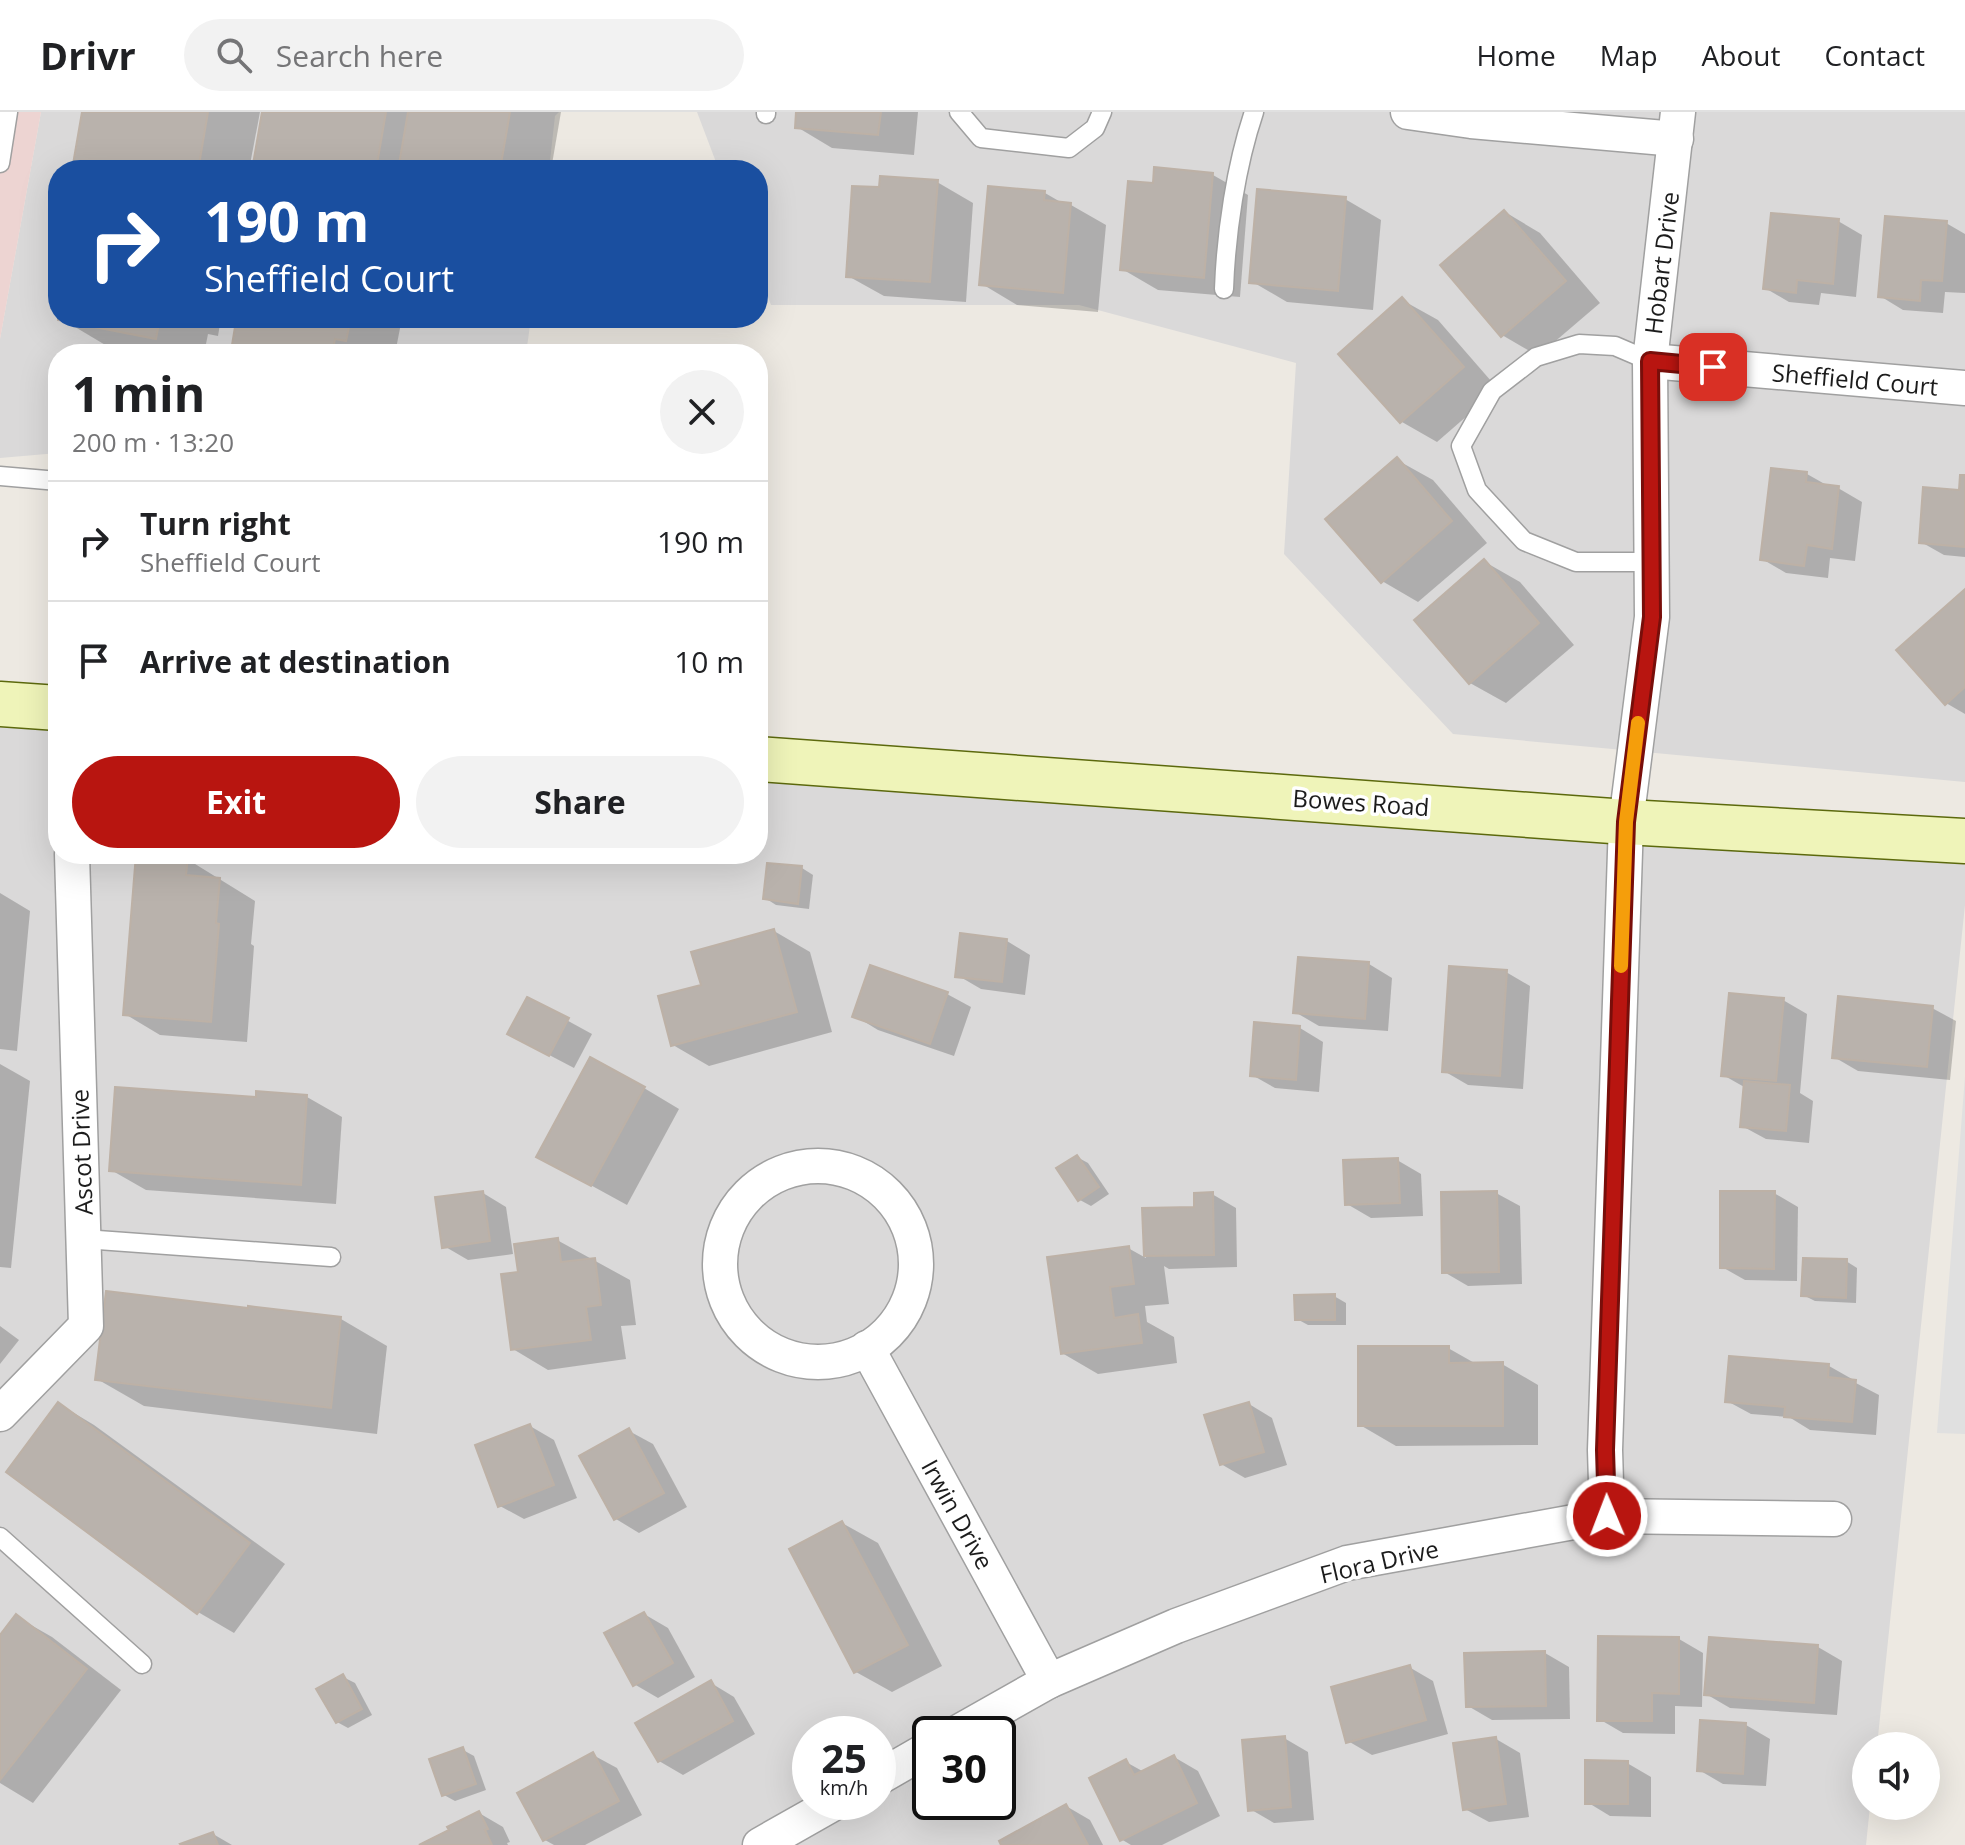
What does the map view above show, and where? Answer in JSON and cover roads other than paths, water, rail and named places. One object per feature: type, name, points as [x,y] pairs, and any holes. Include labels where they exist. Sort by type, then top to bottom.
[{"type":"main road","points":[[0,704],[48,707]]},
{"type":"main road","name":"Bowes Road","points":[[768,760],[1626,822],[1965,841]]},
{"type":"street","points":[[1408,112],[1471,121],[1677,126]]},
{"type":"street","name":"Hobart Drive","points":[[1607,1516],[1605,1450],[1626,822],[1652,617],[1650,361],[1677,126]]},
{"type":"street","name":"Sheffield Court","points":[[1650,361],[1965,388]]},
{"type":"street","name":"Ascot Drive","points":[[0,1414],[86,1326],[72,864]]},
{"type":"street","points":[[813,1166],[837,1168],[859,1175],[880,1188],[896,1205],[908,1225],[916,1271],[911,1294],[901,1316],[886,1334],[867,1348],[845,1358],[822,1361],[798,1359],[776,1352],[756,1340],[739,1323],[727,1302],[721,1280],[720,1256],[724,1233],[734,1211],[749,1193],[768,1179],[790,1169],[813,1166]]},
{"type":"street","name":"Irwin Drive","points":[[867,1348],[1049,1681]]},
{"type":"street","name":"Flora Drive","points":[[987,1716],[1049,1681],[1176,1626],[1347,1563],[1607,1516],[1834,1519]]},
{"type":"street","points":[[760,1845],[804,1820]]},
{"type":"lane","points":[[0,163],[8,112]]},
{"type":"lane","points":[[959,112],[981,138],[1069,148],[1095,128],[1102,112]]},
{"type":"lane","points":[[1224,289],[1225,259],[1243,144],[1254,112]]},
{"type":"lane","points":[[1650,361],[1615,346],[1579,344],[1536,357],[1492,391],[1461,446],[1477,490],[1524,541],[1576,562],[1651,562]]},
{"type":"lane","points":[[0,476],[48,480]]},
{"type":"lane","points":[[84,1239],[331,1257]]},
{"type":"lane","points":[[3,1546],[142,1664]]}]
